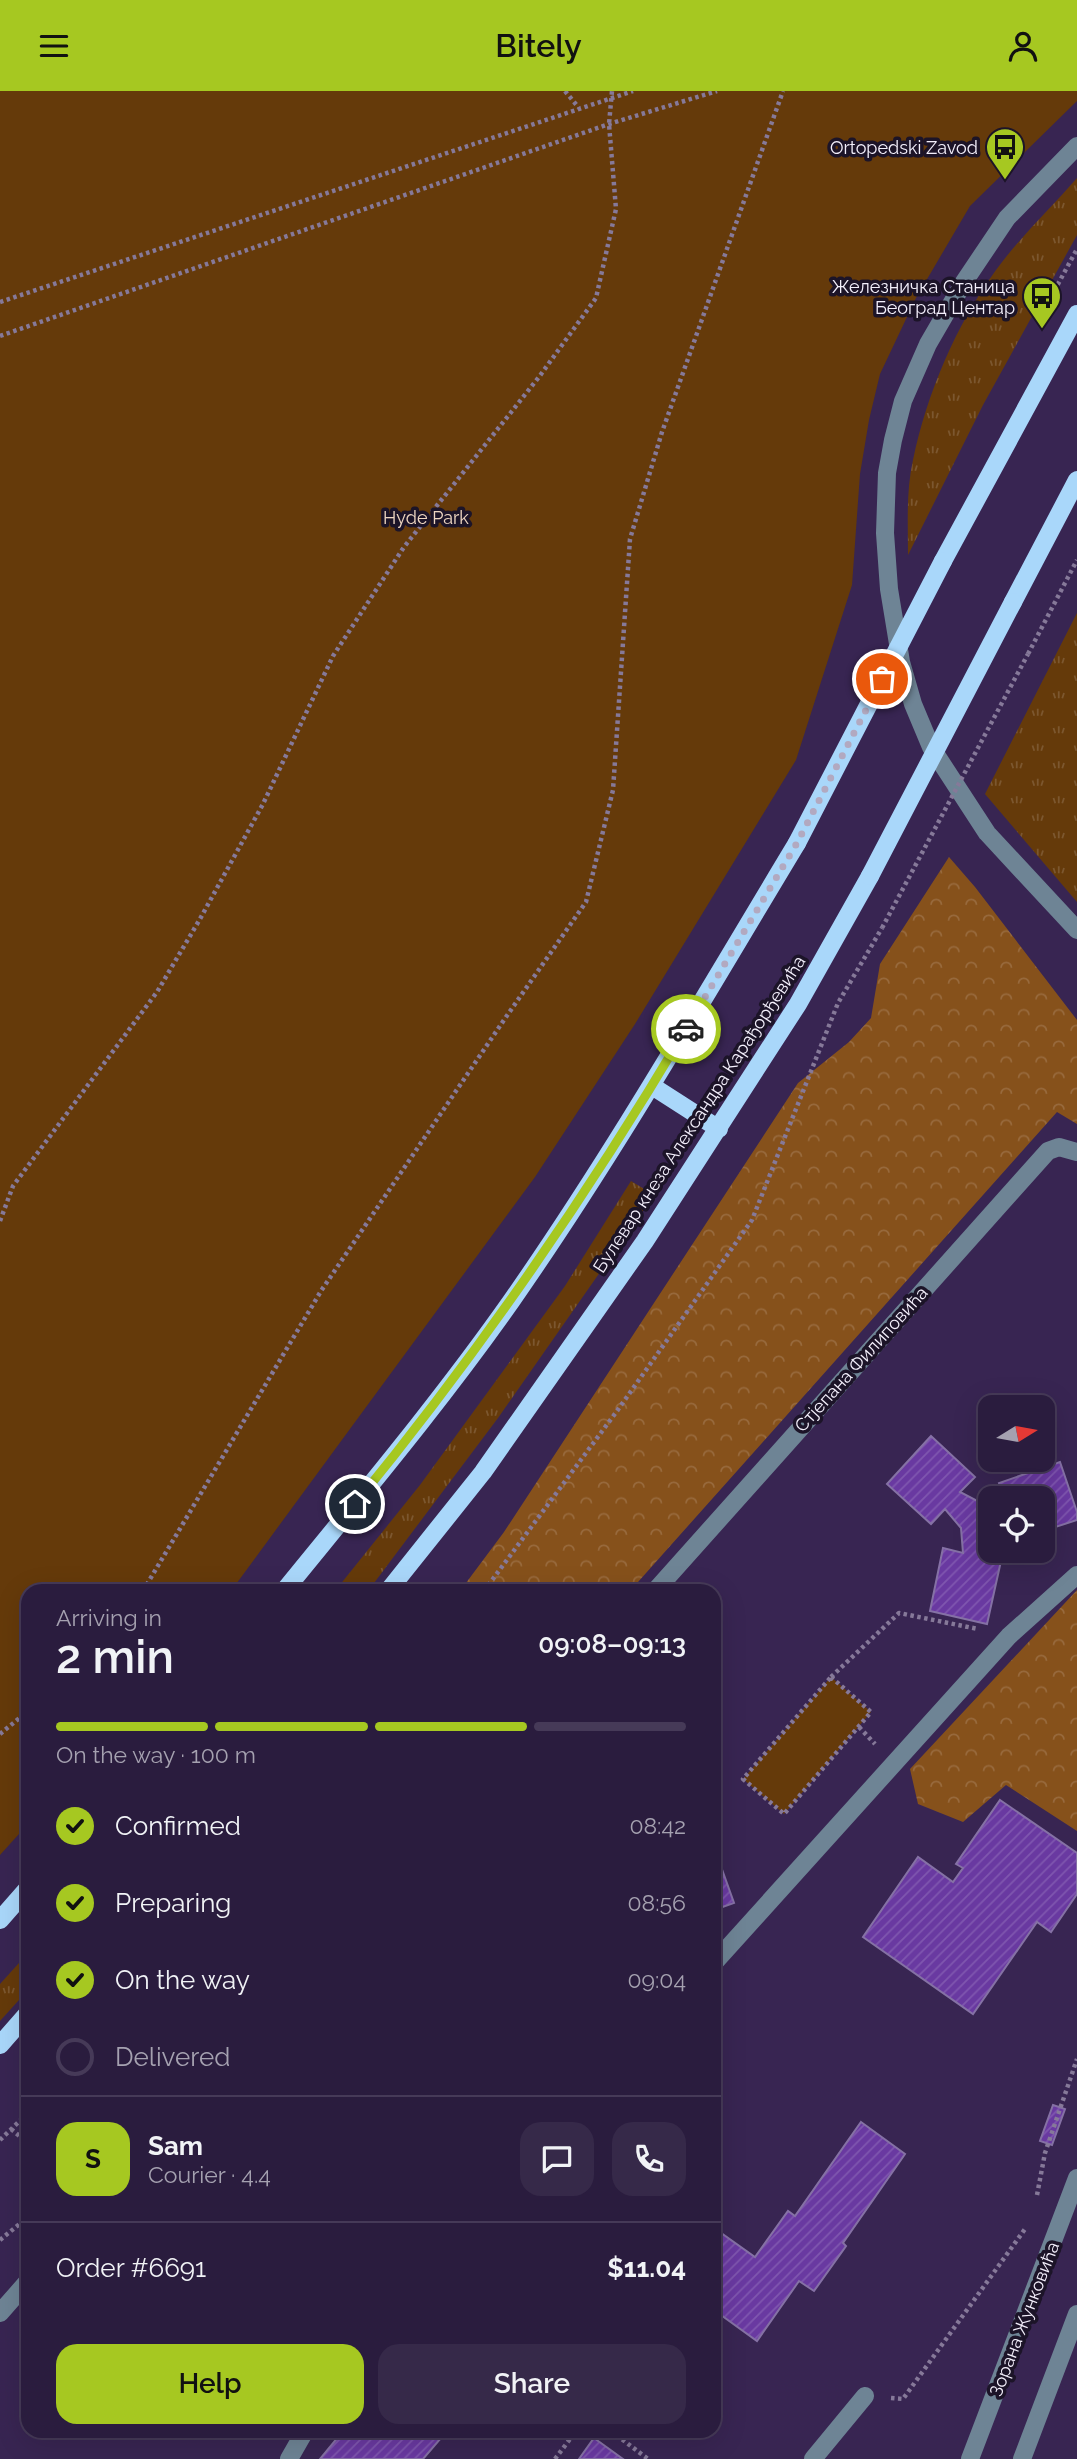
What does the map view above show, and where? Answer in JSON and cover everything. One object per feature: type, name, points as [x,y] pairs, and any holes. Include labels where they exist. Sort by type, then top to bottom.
[{"type":"main road","points":[[290,1584],[425,1418],[511,1300],[588,1187],[652,1086],[797,843],[943,561],[1077,314]]},
{"type":"main road","name":"Булевар кнеза Александра Карађорђевића","points":[[394,1584],[483,1472],[543,1387],[719,1129],[798,1005],[870,876],[1077,481]]},
{"type":"main road","points":[[652,1086],[719,1129]]},
{"type":"main road","points":[[0,1920],[21,1896]]},
{"type":"main road","points":[[0,2045],[21,2021]]},
{"type":"street","points":[[1077,146],[1007,218],[964,282],[928,344],[903,401],[893,440],[887,473],[885,533],[889,589],[901,662],[913,704],[931,747],[987,833],[1077,930]]},
{"type":"street","name":"Стјепана Филиповића","points":[[660,1584],[1048,1151],[1059,1147],[1077,1152]]},
{"type":"street","points":[[721,1955],[1009,1636],[1077,1575]]},
{"type":"street","name":"Зорана Жунковића","points":[[970,2459],[1077,2178]]},
{"type":"street","points":[[0,2313],[21,2289]]},
{"type":"street","points":[[1022,2459],[1077,2314]]},
{"type":"street","points":[[813,2459],[865,2396]]},
{"type":"street","points":[[289,2459],[301,2438]]},
{"type":"path","points":[[565,91],[579,108]]},
{"type":"path","points":[[0,1221],[13,1186],[157,992],[200,919],[262,804],[332,656],[404,547],[539,377],[596,298],[616,209],[609,124],[612,91]]},
{"type":"path","points":[[0,302],[633,91]]},
{"type":"path","points":[[0,336],[609,124],[717,91]]},
{"type":"path","points":[[148,1584],[321,1291],[586,902],[613,790],[630,539],[662,432],[783,91]]},
{"type":"path","points":[[489,1584],[609,1422],[752,1220],[838,1003],[882,927],[1077,560]]},
{"type":"path","points":[[831,1677],[871,1712],[784,1814],[743,1779],[831,1677],[899,1613],[1009,1636]]},
{"type":"path","points":[[0,1734],[21,1717]]},
{"type":"path","points":[[1036,2203],[1045,2153],[1077,2059]]},
{"type":"path","points":[[0,2140],[21,2120]]},
{"type":"path","points":[[11,2129],[21,2137]]},
{"type":"path","points":[[0,2240],[21,2223]]},
{"type":"path","points":[[903,2399],[1026,2226]]},
{"type":"path","points":[[555,2459],[571,2438]]},
{"type":"path","points":[[620,2438],[648,2459]]},
{"type":"green space","name":"Hyde Park","points":[[0,91],[1077,91],[1077,101],[970,206],[916,298],[880,374],[860,474],[852,585],[796,760],[635,1024],[535,1177],[236,1584],[21,1584],[21,1832],[0,1855]]},
{"type":"green space","points":[[1077,178],[1077,235],[983,405],[908,555],[911,472],[926,410],[945,361],[968,313],[996,270]]},
{"type":"green space","points":[[1077,613],[1077,902],[985,794]]},
{"type":"green space","points":[[949,857],[1077,1020],[1077,1124],[1057,1112],[636,1584],[465,1584],[504,1532],[798,1083],[849,1042],[871,1018],[880,964]]},
{"type":"green space","points":[[631,1181],[654,1195],[498,1418],[373,1584],[341,1584],[420,1485],[565,1286]]},
{"type":"green space","points":[[1077,1590],[1077,1831],[1006,1785],[963,1822],[918,1804],[910,1769]]},
{"type":"green space","points":[[831,1677],[871,1712],[784,1814],[743,1779]]},
{"type":"green space","points":[[21,1961],[21,1998],[0,2021],[0,1984]]},
{"type":"building","points":[[931,1436],[975,1477],[960,1492],[978,1501],[978,1563],[1001,1563],[987,1624],[930,1611],[943,1548],[963,1553],[961,1528],[945,1509],[931,1524],[887,1484]]},
{"type":"building","points":[[1060,1462],[1077,1512],[1077,1520],[1055,1527],[1055,1486],[1000,1486],[999,1483],[1031,1472],[1055,1472],[1055,1464]]},
{"type":"building","points":[[1000,1800],[1077,1853],[1077,1894],[1051,1932],[1037,1922],[973,2014],[863,1937],[918,1857],[953,1882],[963,1868],[956,1864]]},
{"type":"building","points":[[721,1867],[734,1903],[721,1908]]},
{"type":"building","points":[[1053,2105],[1065,2109],[1052,2145],[1040,2141]]},
{"type":"building","points":[[861,2122],[905,2154],[843,2243],[846,2246],[814,2291],[799,2281],[757,2341],[721,2315],[721,2233],[755,2257],[788,2211],[795,2216]]},
{"type":"building","points":[[337,2438],[441,2438],[423,2459],[320,2459]]},
{"type":"building","points":[[594,2438],[623,2459],[579,2459]]},
{"type":"way so far","points":[[686,1029],[797,843],[882,679]]},
{"type":"place","name":"Ortopedski Zavod","points":[[1005,181]]},
{"type":"place","name":"Железничка Станица Београд Центар","points":[[1042,330]]},
{"type":"route","points":[[355,1504],[425,1418],[511,1300],[588,1187],[686,1029]]}]
